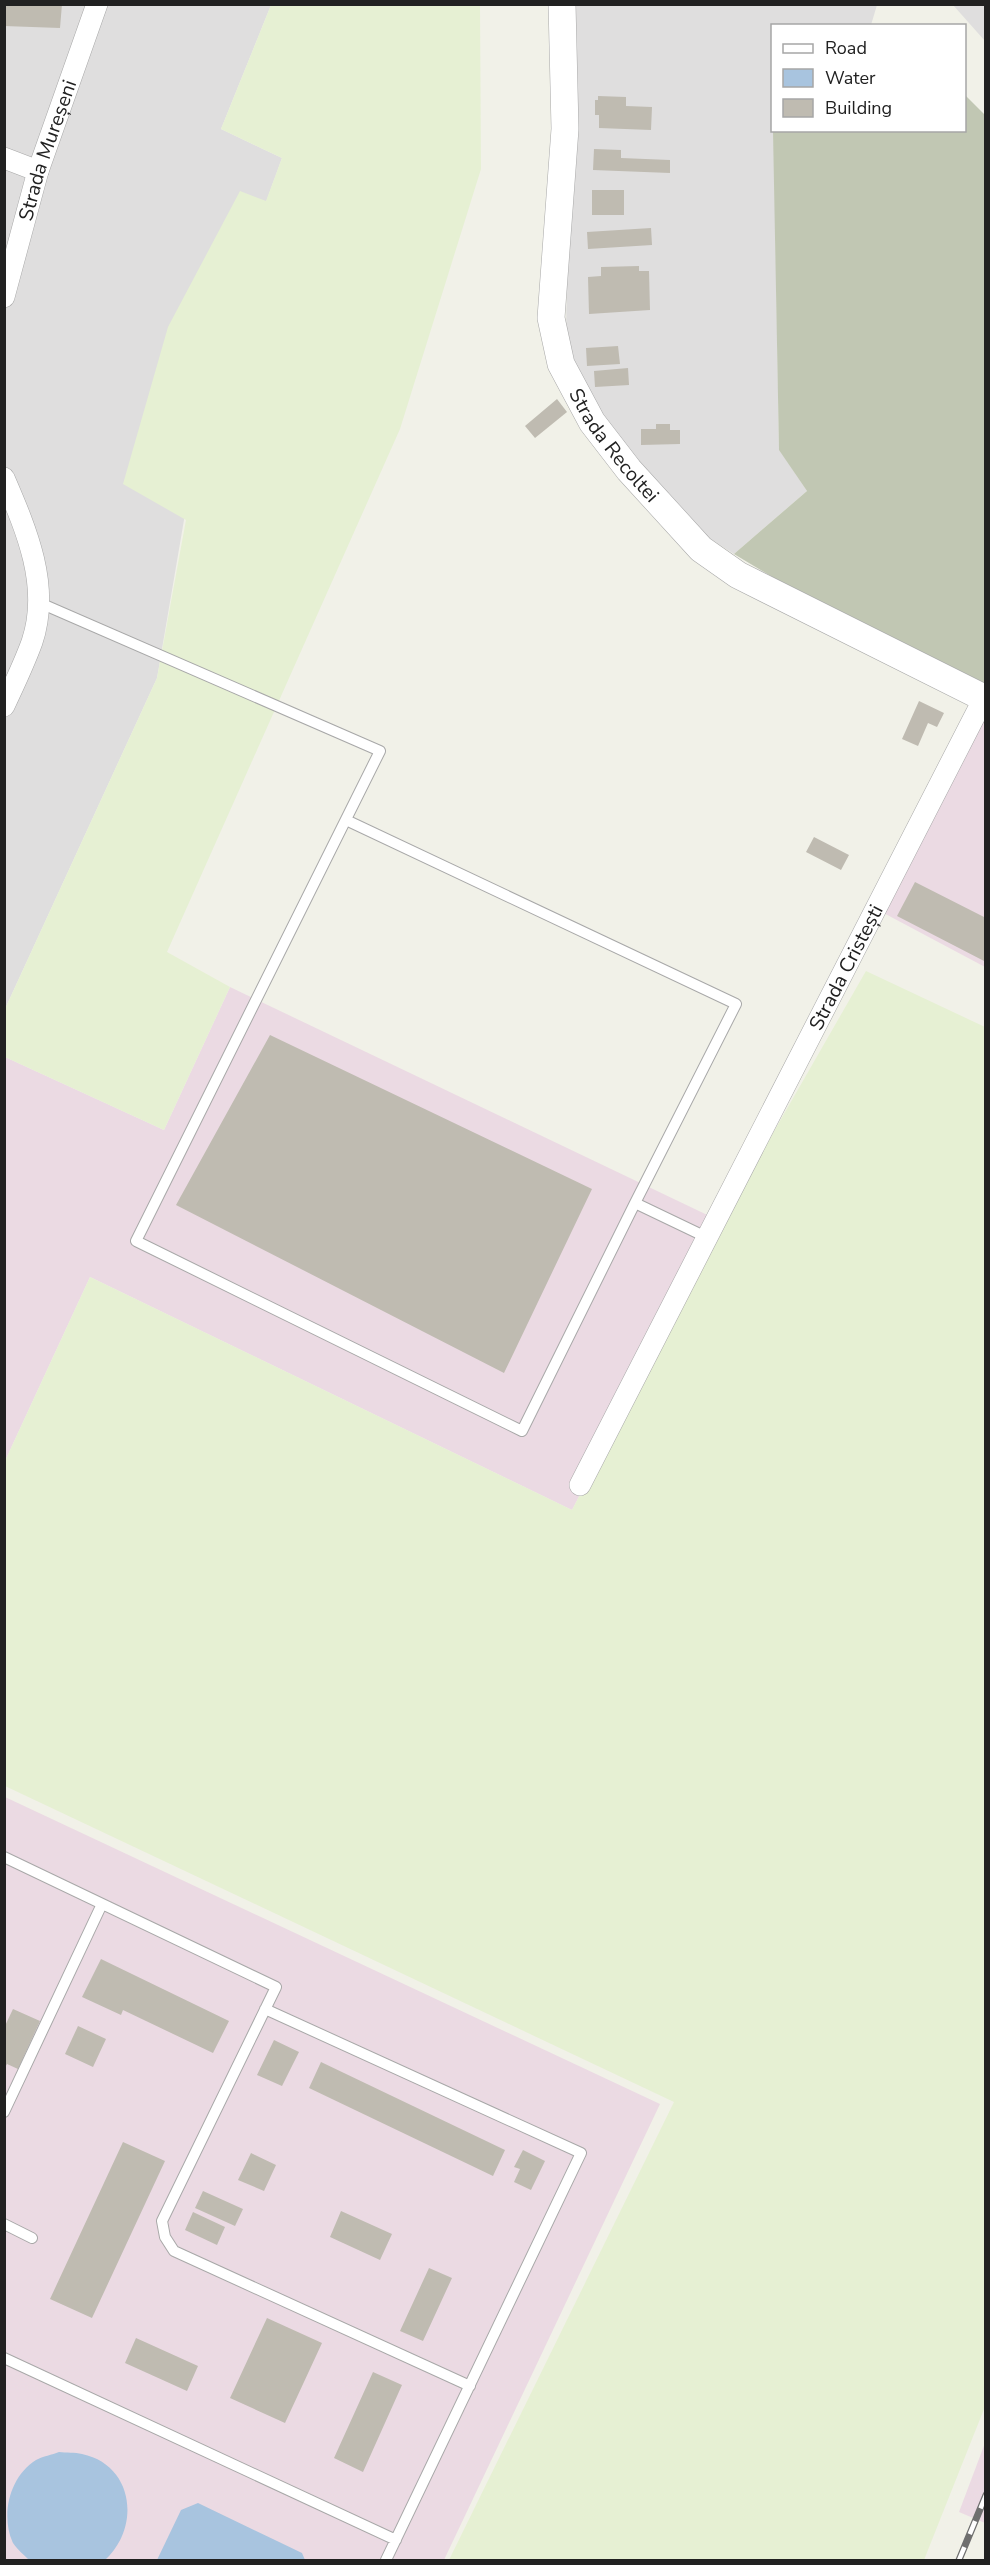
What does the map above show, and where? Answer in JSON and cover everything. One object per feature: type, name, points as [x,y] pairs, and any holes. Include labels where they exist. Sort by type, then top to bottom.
[{"type":"street","name":"Strada Mureșeni","points":[[4,297],[38,171],[97,4]]},
{"type":"street","name":"Strada Recoltei","points":[[562,4],[565,129],[550,318],[561,364],[592,422],[664,511],[701,549],[719,562],[738,575],[985,698]]},
{"type":"street","points":[[4,158],[38,171]]},
{"type":"street","points":[[4,478],[34,557],[40,603],[32,641],[4,706]]},
{"type":"street","name":"Strada Cristești","points":[[580,1485],[985,698]]},
{"type":"lane","points":[[40,603],[380,750],[136,1241],[522,1431],[736,1004],[346,820]]},
{"type":"lane","points":[[635,1203],[706,1237]]},
{"type":"lane","points":[[4,1857],[276,1987],[162,2222],[165,2237],[174,2251],[470,2385]]},
{"type":"lane","points":[[4,2112],[102,1904]]},
{"type":"lane","points":[[265,2009],[581,2153],[386,2560]]},
{"type":"lane","points":[[4,2224],[33,2238]]},
{"type":"lane","points":[[4,2358],[396,2540]]},
{"type":"shaded area","points":[[5,5],[271,5],[221,129],[282,158],[266,202],[240,192],[157,678],[5,1009]]},
{"type":"shaded area","points":[[271,5],[480,5],[481,169],[400,429],[167,952],[230,987],[164,1130],[5,1057],[5,1009],[157,678],[186,520],[123,484],[168,327],[240,191],[266,201],[282,158],[221,129]]},
{"type":"shaded area","points":[[572,5],[877,5],[871,24],[771,24],[771,132],[774,132],[779,449],[807,491],[734,554],[706,536],[586,402],[566,333]]},
{"type":"shaded area","points":[[953,5],[985,5],[985,41]]},
{"type":"shaded area","points":[[966,96],[986,116],[985,684],[796,591],[734,554],[807,491],[779,450],[773,132],[966,132]]},
{"type":"shaded area","points":[[986,711],[985,967],[878,910]]},
{"type":"shaded area","points":[[866,971],[985,1027],[986,2404],[924,2560],[449,2560],[674,2102],[5,1786],[5,1461],[90,1277],[572,1510],[722,1222]]},
{"type":"shaded area","points":[[230,987],[722,1222],[572,1510],[90,1277],[5,1461],[5,1057],[164,1130]]},
{"type":"shaded area","points":[[5,1797],[660,2104],[444,2560],[5,2560]]},
{"type":"shaded area","points":[[985,2443],[986,2523],[959,2512]]},
{"type":"water","points":[[59,2452],[79,2453],[99,2460],[113,2471],[122,2484],[127,2499],[124,2531],[105,2560],[29,2560],[13,2543],[7,2520],[14,2486],[27,2467],[36,2460]]},
{"type":"water","points":[[198,2503],[302,2553],[305,2560],[157,2560],[181,2510]]},
{"type":"building","points":[[4,4],[62,4],[60,28],[4,26]]},
{"type":"building","points":[[598,96],[626,97],[626,106],[652,107],[651,130],[599,128],[599,115],[595,115],[595,100],[598,100]]},
{"type":"building","points":[[594,149],[621,150],[621,158],[670,160],[670,173],[593,170]]},
{"type":"building","points":[[592,190],[624,190],[624,215],[592,215]]},
{"type":"building","points":[[651,228],[652,245],[588,249],[587,232]]},
{"type":"building","points":[[639,266],[639,271],[649,271],[650,310],[589,314],[588,277],[601,276],[601,267]]},
{"type":"building","points":[[618,346],[620,364],[587,366],[586,348]]},
{"type":"building","points":[[628,368],[629,385],[595,387],[594,371]]},
{"type":"building","points":[[557,399],[567,412],[535,438],[525,426]]},
{"type":"building","points":[[656,424],[670,424],[670,430],[680,430],[680,444],[641,445],[641,429],[656,429]]},
{"type":"building","points":[[919,701],[944,713],[937,727],[928,723],[918,746],[902,739]]},
{"type":"building","points":[[814,837],[849,855],[841,870],[806,852]]},
{"type":"building","points":[[915,882],[986,918],[986,962],[897,916]]},
{"type":"building","points":[[270,1035],[592,1189],[504,1373],[176,1205]]},
{"type":"building","points":[[101,1959],[229,2021],[213,2053],[123,2010],[121,2015],[82,1997]]},
{"type":"building","points":[[13,2009],[40,2021],[18,2069],[7,2064],[4,2069],[4,2028]]},
{"type":"building","points":[[78,2026],[106,2039],[93,2067],[65,2054]]},
{"type":"building","points":[[274,2040],[299,2052],[282,2086],[257,2075]]},
{"type":"building","points":[[321,2062],[505,2150],[493,2176],[309,2088]]},
{"type":"building","points":[[123,2142],[165,2161],[92,2318],[50,2299]]},
{"type":"building","points":[[523,2150],[545,2161],[531,2190],[514,2182],[520,2169],[514,2167]]},
{"type":"building","points":[[251,2153],[276,2165],[264,2191],[238,2180]]},
{"type":"building","points":[[203,2191],[243,2209],[235,2226],[195,2208]]},
{"type":"building","points":[[341,2211],[392,2234],[380,2260],[330,2237]]},
{"type":"building","points":[[193,2212],[225,2227],[217,2245],[185,2230]]},
{"type":"building","points":[[429,2268],[452,2278],[423,2341],[400,2331]]},
{"type":"building","points":[[267,2318],[322,2343],[285,2423],[230,2398]]},
{"type":"building","points":[[136,2338],[198,2366],[187,2391],[125,2363]]},
{"type":"building","points":[[373,2372],[402,2385],[363,2472],[334,2458]]},
{"type":"railway","points":[[959,2560],[986,2495]]}]
